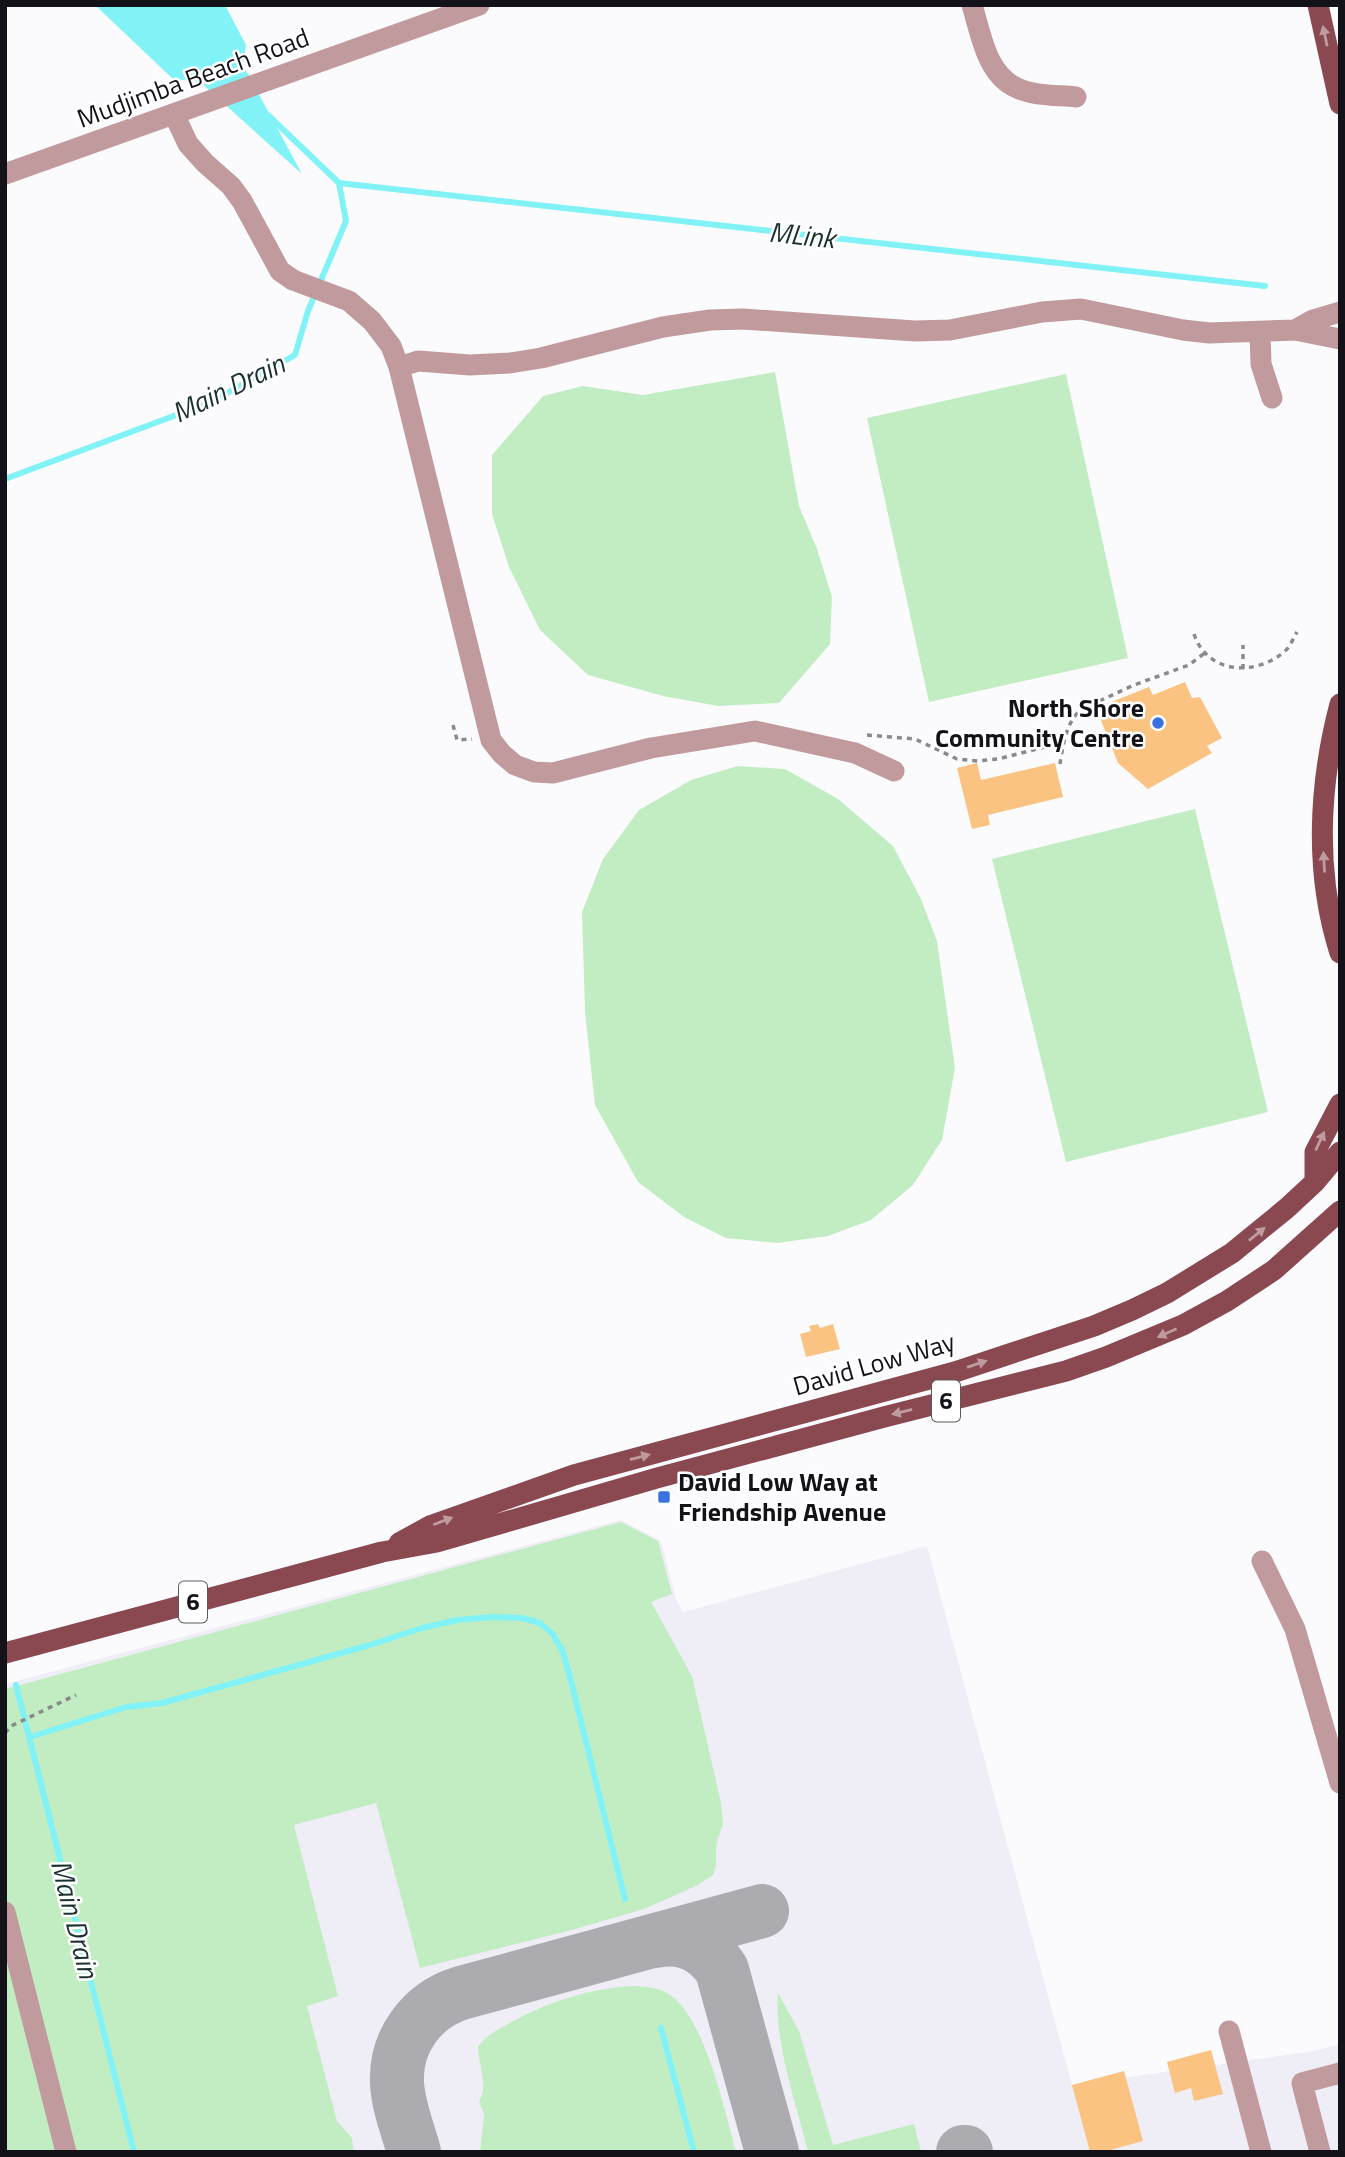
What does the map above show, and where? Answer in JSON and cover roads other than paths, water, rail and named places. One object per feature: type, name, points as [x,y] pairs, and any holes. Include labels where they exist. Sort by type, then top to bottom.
[{"type":"main road","points":[[1318,5],[1340,104]]},
{"type":"main road","points":[[1340,704],[1325,772],[1323,838],[1329,906],[1340,953]]},
{"type":"main road","points":[[1315,1182],[1315,1152],[1340,1104]]},
{"type":"main road","name":"David Low Way","points":[[382,1552],[430,1526],[574,1475],[955,1372],[1094,1326],[1167,1293],[1212,1267],[1259,1232],[1315,1182],[1340,1153]]},
{"type":"main road","name":"David Low Way","points":[[5,1653],[382,1552],[437,1542],[871,1420],[1066,1371],[1183,1325],[1227,1301],[1274,1270],[1340,1211]]},
{"type":"main road","points":[[574,1475],[581,1500]]},
{"type":"street","name":"Mudjimba Beach Road","points":[[5,174],[480,5]]},
{"type":"street","points":[[972,5],[989,58],[1004,81],[1025,91],[1076,97]]},
{"type":"street","points":[[174,114],[188,144],[231,186],[280,271],[293,280],[349,301],[372,321],[391,346],[399,367],[491,740],[502,754],[515,765],[534,772],[553,773],[651,748],[755,731],[855,753],[894,771]]},
{"type":"street","points":[[399,367],[418,360],[470,365],[510,363],[541,358],[663,327],[710,320],[754,320],[915,331],[950,330],[1042,312],[1081,309],[1183,330],[1295,330],[1340,339]]},
{"type":"street","points":[[1295,330],[1313,320],[1340,312]]},
{"type":"street","points":[[1260,332],[1261,364],[1272,398]]},
{"type":"street","points":[[1262,1561],[1295,1629],[1340,1783]]},
{"type":"street","points":[[5,1912],[66,2152]]},
{"type":"street","points":[[1229,2031],[1261,2152]]},
{"type":"street","points":[[1320,2152],[1302,2083],[1340,2073]]},
{"type":"water","points":[[95,5],[225,5],[246,45],[243,65],[302,174],[200,82],[173,79]]},
{"type":"waterway","name":"Main Drain","points":[[5,479],[211,402],[295,355],[308,311],[346,221],[339,183],[268,115]]},
{"type":"waterway","name":"MLink","points":[[339,183],[1265,286]]},
{"type":"waterway","points":[[30,1737],[126,1707],[162,1703],[422,1628],[457,1620],[522,1618],[540,1623],[553,1634],[563,1652],[625,1899]]},
{"type":"waterway","name":"Main Drain","points":[[16,1685],[134,2152]]},
{"type":"waterway","points":[[661,2028],[694,2152]]},
{"type":"place","name":"North Shore Community Centre","points":[[1158,723]]},
{"type":"place","name":"David Low Way at Friendship Avenue","points":[[664,1497]]}]
